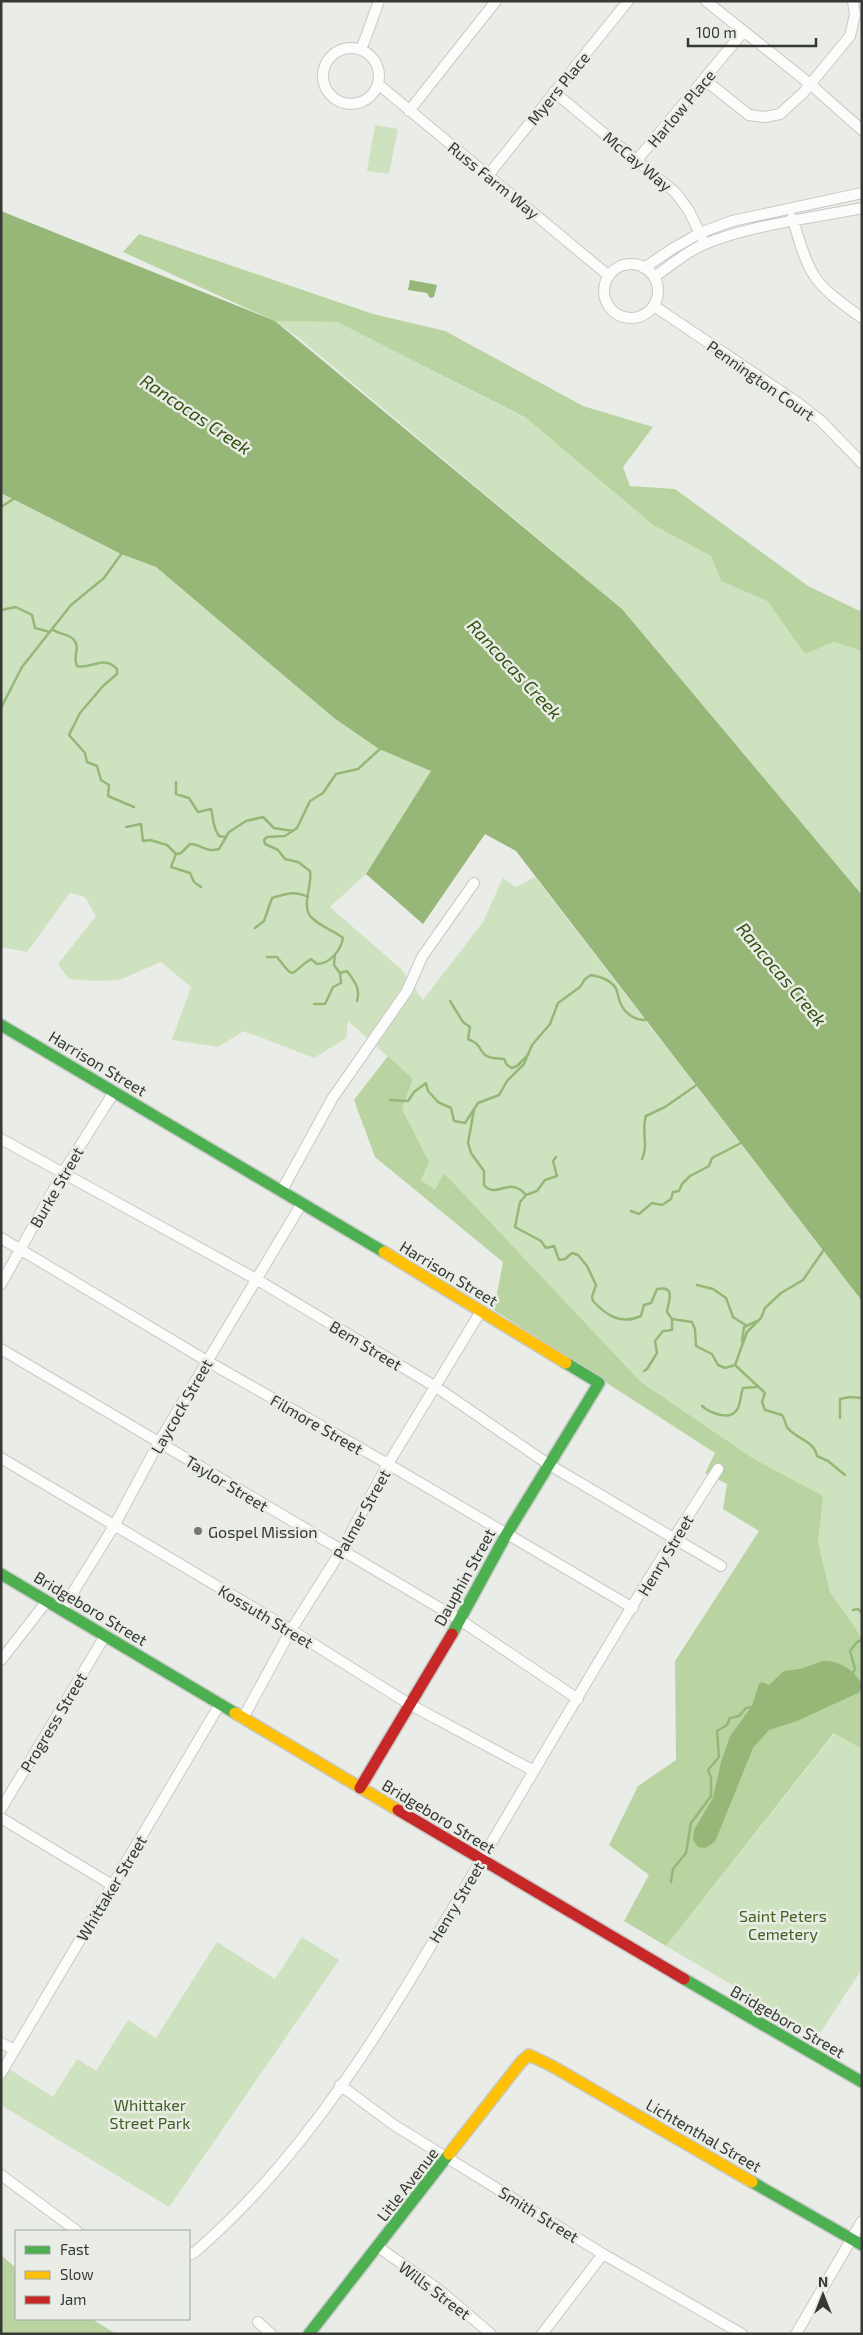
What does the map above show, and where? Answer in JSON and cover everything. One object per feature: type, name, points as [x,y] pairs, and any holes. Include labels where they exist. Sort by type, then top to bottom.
[{"type":"street","points":[[361,50],[379,1]]},
{"type":"street","points":[[409,111],[496,1]]},
{"type":"street","name":"Myers Place","points":[[489,174],[628,1]]},
{"type":"street","points":[[706,1],[810,84],[862,130]]},
{"type":"street","points":[[705,80],[749,115],[765,117],[780,114],[792,106],[850,36],[855,15],[853,1]]},
{"type":"street","name":"Harlow Place","points":[[637,160],[743,32]]},
{"type":"street","points":[[347,48],[361,50],[369,54],[375,62],[379,71],[378,84],[370,97],[354,103],[340,101],[326,89],[323,70],[330,57],[336,52],[347,48]]},
{"type":"street","name":"Russ Farm Way","points":[[378,84],[489,174],[609,276]]},
{"type":"street","name":"McCay Way","points":[[554,92],[676,193],[689,210],[704,244]]},
{"type":"street","points":[[644,268],[700,233],[732,221],[862,193]]},
{"type":"street","points":[[654,277],[678,259],[704,244],[742,232],[862,208]]},
{"type":"street","points":[[789,210],[804,257],[815,277],[828,291],[862,318]]},
{"type":"street","points":[[627,265],[644,268],[654,277],[658,290],[654,306],[646,314],[634,318],[628,318],[615,313],[607,304],[604,294],[609,276],[620,267],[627,265]]},
{"type":"street","name":"Pennington Court","points":[[654,306],[798,403],[821,421],[862,463]]},
{"type":"street","points":[[282,1190],[332,1099],[407,991],[422,956],[474,883]]},
{"type":"street","name":"Harrison Street","points":[[1,1025],[282,1190],[599,1383]]},
{"type":"street","name":"Burke Street","points":[[1,1284],[63,1173],[114,1092]]},
{"type":"street","name":"Bem Street","points":[[1,1139],[256,1279],[436,1387],[548,1464],[721,1566]]},
{"type":"street","name":"Laycock Street","points":[[62,1610],[114,1526],[159,1442],[206,1361],[302,1203]]},
{"type":"street","name":"Filmore Street","points":[[1,1238],[206,1361],[388,1464],[632,1608]]},
{"type":"street","name":"Palmer Street","points":[[243,1718],[291,1630],[341,1551],[388,1464],[481,1312]]},
{"type":"street","name":"Taylor Street","points":[[1,1349],[460,1620],[578,1699]]},
{"type":"street","name":"Dauphin Street","points":[[360,1788],[460,1620],[506,1535],[599,1383]]},
{"type":"street","name":"Kossuth Street","points":[[1,1458],[291,1630],[409,1704],[534,1771]]},
{"type":"street","name":"Henry Street","points":[[190,2254],[230,2222],[283,2162],[386,2021],[674,1537],[718,1469]]},
{"type":"street","name":"Bridgeboro Street","points":[[1,1574],[482,1860],[862,2082]]},
{"type":"street","points":[[1,1660],[47,1601]]},
{"type":"street","name":"Progress Street","points":[[1,1809],[105,1636]]},
{"type":"street","name":"Whittaker Street","points":[[1,2073],[220,1704]]},
{"type":"street","points":[[1,1818],[112,1885]]},
{"type":"street","points":[[1,2042],[15,2050]]},
{"type":"street","name":"Litle Avenue","points":[[309,2334],[521,2062],[530,2055]]},
{"type":"street","name":"Lichtenthal Street","points":[[530,2055],[857,2242]]},
{"type":"street","name":"Smith Street","points":[[340,2085],[394,2125],[603,2254],[742,2334]]},
{"type":"street","points":[[1,2175],[76,2230]]},
{"type":"street","points":[[796,2334],[857,2242],[862,2221]]},
{"type":"street","name":"Wills Street","points":[[378,2247],[438,2289],[491,2334]]},
{"type":"street","points":[[542,2334],[603,2254]]},
{"type":"street","points":[[258,2322],[272,2334]]},
{"type":"green space","points":[[375,125],[398,129],[389,174],[367,171]]},
{"type":"green space","points":[[275,321],[337,322],[527,419],[653,525],[711,556],[721,581],[767,601],[805,653],[834,642],[862,651],[862,895],[622,609],[299,338]]},
{"type":"green space","points":[[1,493],[121,554],[156,567],[334,718],[379,749],[432,771],[366,874],[330,907],[401,969],[423,1000],[483,922],[503,878],[516,887],[535,877],[862,1301],[862,1638],[830,1592],[818,1542],[822,1496],[754,1459],[641,1382],[444,1173],[435,1190],[421,1180],[428,1161],[402,1109],[413,1079],[348,1021],[346,1038],[314,1058],[244,1031],[218,1047],[172,1040],[191,987],[161,962],[119,980],[96,981],[69,979],[58,964],[96,916],[85,897],[70,893],[27,952],[1,947]]},
{"type":"green space","name":"Saint Peters Cemetery","points":[[835,1733],[862,1749],[862,1969],[818,2036],[666,1946]]},
{"type":"green space","name":"Whittaker Street Park","points":[[302,1937],[339,1960],[169,2207],[1,2105],[1,2082],[9,2069],[53,2097],[77,2059],[96,2071],[128,2020],[156,2038],[217,1942],[275,1979]]},
{"type":"shaded area","points":[[139,234],[373,314],[445,331],[583,406],[653,427],[623,467],[630,486],[675,489],[808,586],[862,612],[862,651],[834,642],[805,654],[767,601],[721,581],[711,556],[653,525],[526,418],[337,322],[275,321],[123,252]]},
{"type":"shaded area","points":[[388,1056],[413,1079],[402,1109],[429,1162],[421,1180],[435,1190],[444,1173],[641,1382],[754,1459],[823,1496],[818,1542],[830,1592],[862,1638],[862,1749],[834,1733],[666,1946],[624,1921],[649,1875],[609,1845],[638,1786],[676,1760],[675,1661],[759,1531],[723,1509],[727,1484],[705,1473],[715,1453],[494,1310],[503,1262],[375,1157],[354,1100]]},
{"type":"shaded area","points":[[1,2255],[15,2267],[15,2320],[94,2320],[116,2334],[1,2334]]},
{"type":"water","name":"Rancocas Creek","points":[[1,211],[275,321],[622,609],[862,895],[862,1301],[516,851],[485,834],[423,924],[366,874],[431,771],[379,749],[334,718],[156,567],[121,554],[1,493]]},
{"type":"water","points":[[410,280],[437,285],[434,297],[430,298],[427,293],[408,290]]},
{"type":"water","points":[[823,1661],[841,1664],[856,1675],[862,1685],[860,1692],[797,1721],[769,1730],[753,1748],[715,1842],[705,1848],[698,1847],[693,1840],[694,1830],[713,1798],[721,1762],[730,1736],[752,1706],[759,1684],[762,1682],[769,1685],[784,1671],[800,1669]]},
{"type":"waterway","points":[[1,507],[15,498]]},
{"type":"waterway","points":[[1,708],[22,667],[71,605],[104,578],[122,553]]},
{"type":"waterway","points":[[1,610],[16,607],[32,615],[35,628],[50,632]]},
{"type":"waterway","points":[[52,629],[74,640],[77,646],[75,659],[77,666],[107,663],[117,669],[117,674],[103,686],[80,713],[69,735],[85,753],[87,762],[97,766],[101,780],[109,785],[108,796],[134,807]]},
{"type":"waterway","points":[[267,957],[277,957],[287,970],[293,973],[311,959],[317,964],[326,962],[334,956],[340,947],[343,938],[319,924],[312,918],[307,908],[310,871],[298,862],[285,859],[278,850],[265,844],[264,840],[267,837],[285,836],[297,828],[310,801],[323,793],[336,774],[358,769],[381,748]]},
{"type":"waterway","points":[[176,782],[176,794],[189,798],[198,812],[211,809],[214,826],[219,836],[226,837]]},
{"type":"waterway","points":[[176,854],[181,853],[190,844],[211,850],[219,849],[229,832],[246,821],[263,817],[274,828],[293,831]]},
{"type":"waterway","points":[[126,827],[141,824],[143,841],[150,840],[167,845],[176,854],[171,867],[190,873],[194,882],[201,887]]},
{"type":"waterway","points":[[255,928],[264,921],[272,898],[294,893],[308,897]]},
{"type":"waterway","points":[[314,1004],[325,1004],[333,987],[341,983],[340,973],[334,965],[335,954]]},
{"type":"waterway","points":[[340,973],[347,971],[354,981],[358,992],[357,1001]]},
{"type":"waterway","points":[[390,1100],[408,1101],[414,1092],[426,1083],[428,1091],[438,1102],[451,1108],[454,1121],[465,1123],[478,1103],[499,1095],[507,1081],[524,1064],[532,1045],[550,1024],[558,1003],[580,987],[585,979],[591,975],[604,979],[615,987],[619,1000],[627,1013],[635,1018],[648,1019]]},
{"type":"waterway","points":[[450,1001],[463,1022],[470,1027],[468,1039],[478,1045],[488,1057],[504,1059],[507,1065],[512,1068],[517,1066],[528,1055]]},
{"type":"waterway","points":[[642,1159],[645,1148],[644,1127],[646,1116],[665,1107],[698,1084]]},
{"type":"waterway","points":[[474,1110],[468,1143],[471,1153],[484,1171],[484,1185],[494,1190],[514,1187],[520,1189],[526,1195]]},
{"type":"waterway","points":[[631,1211],[639,1214],[652,1203],[662,1205],[671,1199],[673,1192],[679,1191],[682,1184],[690,1176],[709,1166],[712,1158],[743,1142]]},
{"type":"waterway","points":[[556,1157],[553,1161],[557,1176],[545,1180],[537,1191],[526,1195],[520,1202],[515,1227],[541,1241],[546,1248],[554,1246],[559,1260],[565,1259],[572,1253],[578,1255],[587,1266],[596,1285],[592,1297],[593,1301],[615,1318],[627,1320],[641,1316],[644,1305],[651,1303],[657,1289],[663,1288],[669,1292],[667,1312],[672,1319],[672,1330],[663,1331],[655,1341],[657,1353],[644,1371]]},
{"type":"waterway","points":[[735,1365],[747,1332],[761,1318],[765,1308],[781,1293],[803,1280],[825,1248]]},
{"type":"waterway","points":[[697,1285],[713,1289],[726,1298],[733,1317],[747,1326]]},
{"type":"waterway","points":[[672,1319],[692,1322],[695,1329],[696,1346],[712,1354],[718,1365],[725,1368],[735,1365]]},
{"type":"waterway","points":[[742,1342],[744,1327],[757,1321]]},
{"type":"waterway","points":[[735,1365],[765,1393],[762,1402],[765,1410],[782,1415],[790,1431],[812,1446],[817,1456],[828,1461],[845,1475]]},
{"type":"waterway","points":[[702,1406],[709,1411],[719,1414],[733,1414],[739,1406],[743,1388],[757,1387]]},
{"type":"waterway","points":[[840,1418],[840,1399],[850,1397],[862,1398]]},
{"type":"waterway","points":[[853,1610],[858,1609],[862,1613]]},
{"type":"waterway","points":[[853,1673],[855,1669],[850,1651],[857,1642],[862,1640]]},
{"type":"waterway","points":[[671,1882],[673,1869],[686,1853],[691,1823],[711,1796],[711,1777],[708,1770],[719,1757],[717,1731],[727,1725],[730,1718],[739,1716],[746,1708],[753,1707]]},
{"type":"traffic: fast","points":[[1,1025],[384,1252]]},
{"type":"traffic: fast","points":[[452,1634],[506,1535],[599,1383],[566,1363]]},
{"type":"traffic: fast","points":[[1,1574],[235,1713]]},
{"type":"traffic: fast","points":[[684,1979],[862,2082]]},
{"type":"traffic: fast","points":[[309,2334],[449,2154]]},
{"type":"traffic: fast","points":[[752,2182],[862,2245]]},
{"type":"traffic: slow","points":[[384,1252],[566,1363]]},
{"type":"traffic: slow","points":[[235,1713],[398,1810]]},
{"type":"traffic: slow","points":[[449,2154],[521,2062],[529,2055],[552,2066],[752,2182]]},
{"type":"traffic: jam","points":[[360,1788],[452,1634]]},
{"type":"traffic: jam","points":[[398,1810],[684,1979]]},
{"type":"place","name":"Gospel Mission","points":[[198,1531]]}]
